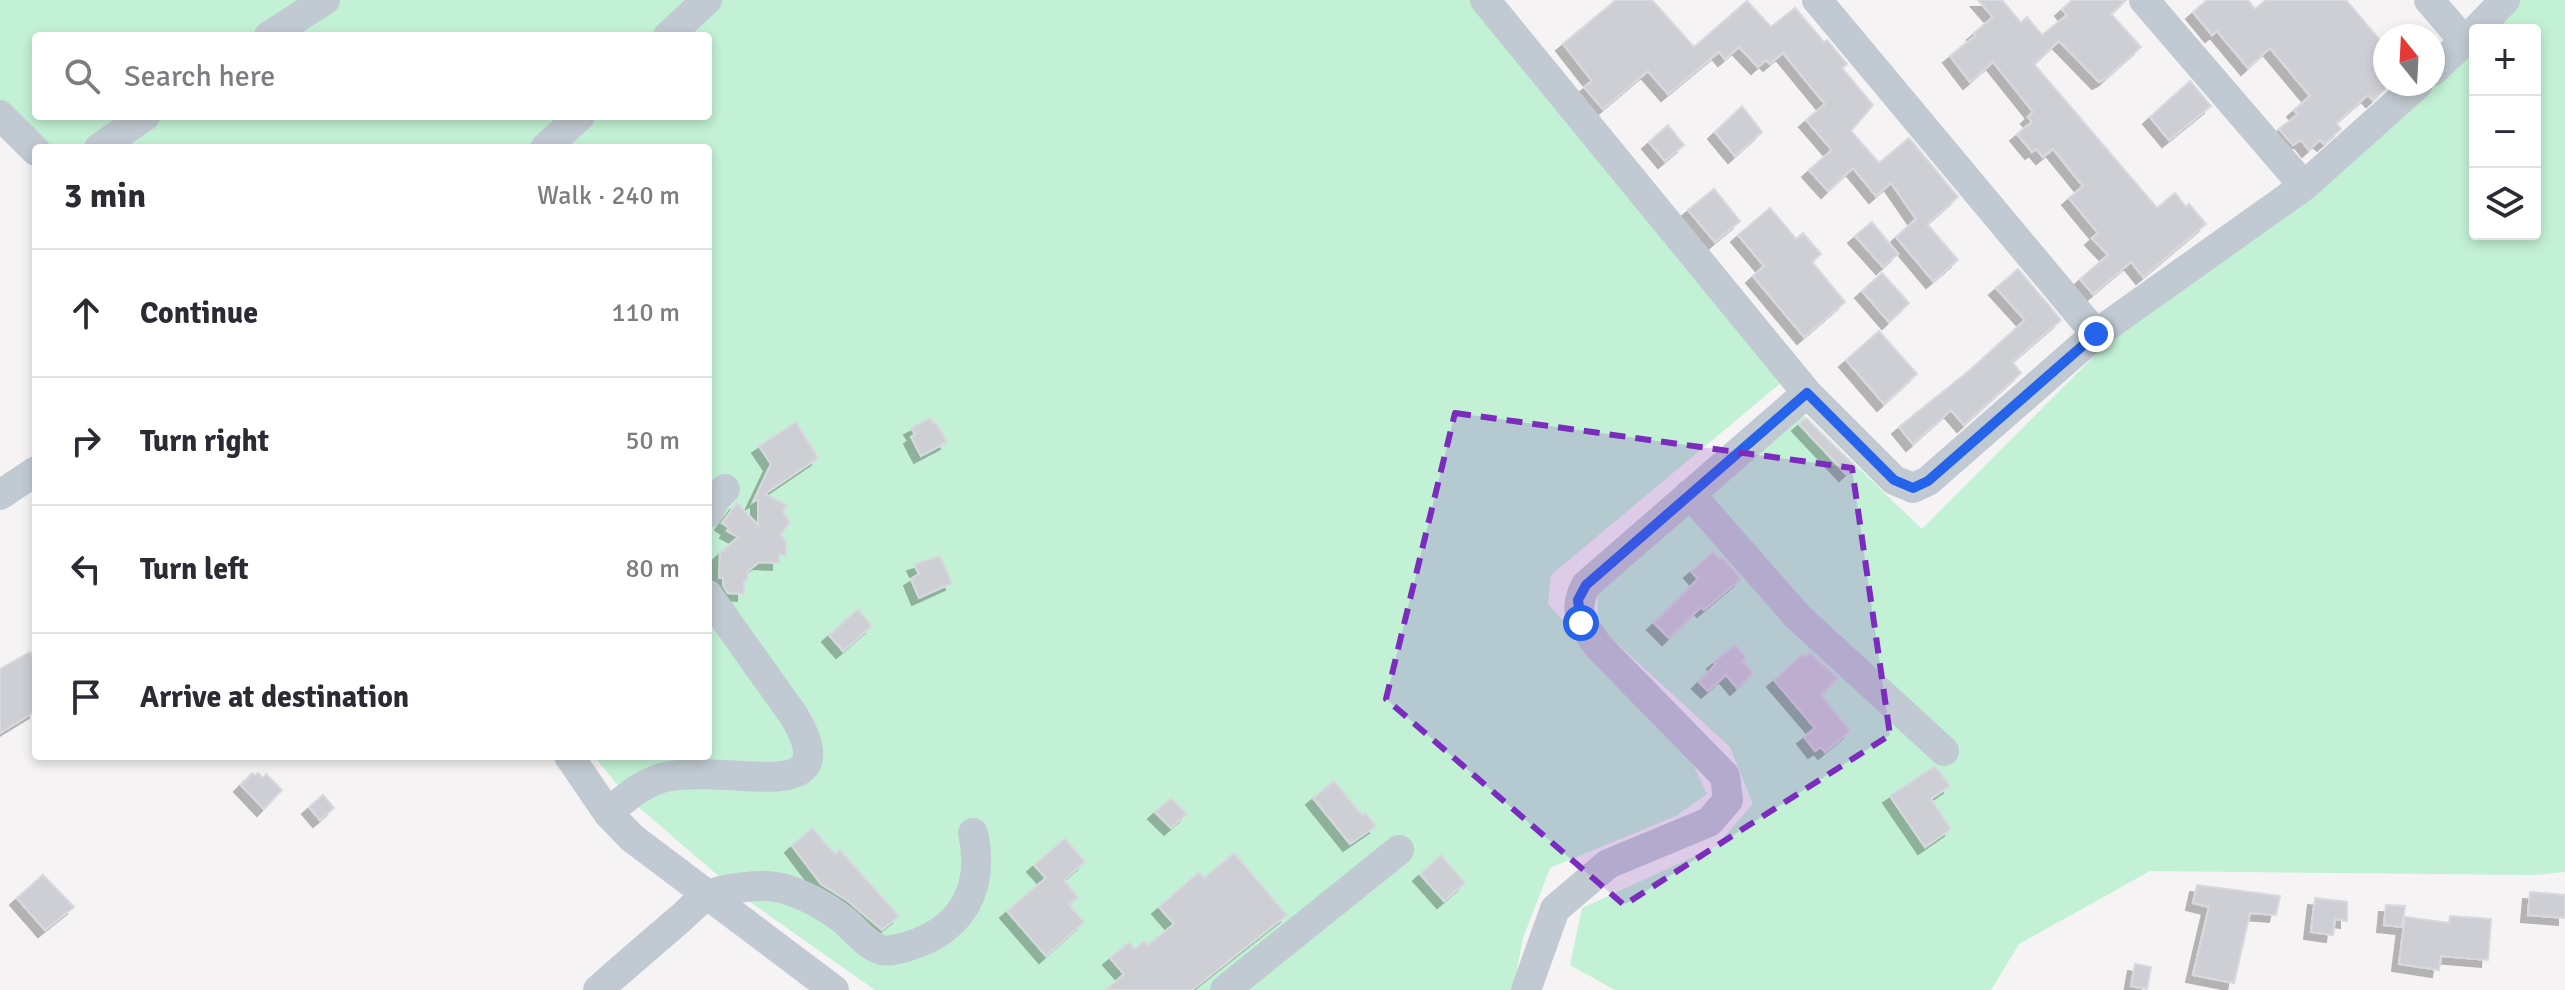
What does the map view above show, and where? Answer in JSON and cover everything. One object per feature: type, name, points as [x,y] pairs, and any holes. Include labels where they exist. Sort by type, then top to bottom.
[{"type":"street","points":[[275,32],[325,0]]},
{"type":"street","points":[[672,32],[707,0]]},
{"type":"street","points":[[1485,0],[1807,393],[1894,480],[1913,488],[1928,481],[2096,334],[2304,186],[2405,96]]},
{"type":"street","points":[[1817,0],[2096,334]]},
{"type":"street","points":[[2144,0],[2304,186]]},
{"type":"street","points":[[2429,0],[2469,32]]},
{"type":"street","points":[[2482,24],[2505,0]]},
{"type":"street","points":[[2445,60],[2469,37]]},
{"type":"street","points":[[0,115],[32,147]]},
{"type":"street","points":[[105,144],[139,120]]},
{"type":"street","points":[[549,144],[576,120]]},
{"type":"street","points":[[1526,990],[1555,909],[1608,864],[1709,822],[1728,800],[1725,776],[1598,646],[1581,623],[1578,600],[1586,585],[1807,393]]},
{"type":"street","points":[[0,495],[32,474]]},
{"type":"street","points":[[1690,494],[1798,617],[1944,751]]},
{"type":"street","points":[[608,813],[641,786],[668,776],[729,775],[761,779],[788,775],[803,768],[808,760],[805,734],[712,601]]},
{"type":"street","points":[[572,760],[608,813],[632,838],[834,990]]},
{"type":"street","points":[[598,990],[708,895],[762,885],[802,896],[842,919],[880,950],[895,950],[917,943],[947,927],[967,905],[975,882],[978,856],[973,833]]},
{"type":"street","points":[[1225,990],[1399,850]]},
{"type":"highlighted area","points":[[1455,413],[1852,468],[1890,735],[1624,905],[1386,699]]},
{"type":"green space","points":[[0,0],[1470,0],[1783,381],[1551,575],[1548,604],[1690,758],[1707,794],[1676,816],[1550,868],[1523,938],[1513,990],[875,990],[743,897],[629,799],[597,760],[712,760],[712,144],[44,144],[0,101]]},
{"type":"green space","points":[[2518,0],[2565,0],[2565,872],[2535,875],[2150,871],[2019,944],[1991,990],[1615,990],[1570,965],[1582,908],[1715,847],[1753,804],[1730,747],[1609,636],[1598,621],[1597,584],[1800,412],[1922,529],[2105,345],[2409,96],[2445,96],[2445,67],[2469,47],[2469,240],[2541,240],[2541,24],[2493,24]]},
{"type":"building","points":[[1616,0],[1652,0],[1694,47],[1747,1],[1771,27],[1795,8],[1847,64],[1842,68],[1873,105],[1851,131],[1879,163],[1909,138],[1958,197],[1927,224],[1958,260],[1933,281],[1896,237],[1916,219],[1891,183],[1876,196],[1853,168],[1828,191],[1809,170],[1832,150],[1806,120],[1825,104],[1783,53],[1770,64],[1766,60],[1758,67],[1739,47],[1725,59],[1719,52],[1668,94],[1648,71],[1603,109],[1584,87],[1592,81],[1563,44]]},
{"type":"building","points":[[1978,0],[2002,0],[2021,23],[2027,17],[2042,35],[2067,15],[2062,9],[2072,0],[2126,0],[2111,14],[2141,47],[2105,79],[2099,82],[2059,41],[2034,64],[2157,208],[2175,193],[2206,224],[2143,277],[2131,262],[2093,294],[2080,279],[2108,255],[2092,238],[2098,233],[2069,198],[2083,186],[2053,149],[2043,157],[2036,149],[2032,152],[2017,134],[2032,122],[2028,117],[2033,112],[1993,62],[1970,82],[1950,56],[1993,17]]},
{"type":"building","points":[[2207,0],[2248,0],[2255,9],[2266,0],[2346,0],[2373,32],[2373,96],[2377,96],[2373,100],[2368,95],[2336,123],[2341,129],[2324,144],[2320,140],[2309,150],[2301,140],[2293,145],[2279,129],[2298,114],[2294,110],[2310,96],[2270,48],[2248,68],[2217,31],[2212,35],[2193,12]]},
{"type":"building","points":[[2190,81],[2211,106],[2169,140],[2150,117]]},
{"type":"building","points":[[1742,106],[1762,132],[1735,156],[1715,132]]},
{"type":"building","points":[[1668,125],[1684,145],[1665,161],[1649,142]]},
{"type":"building","points":[[1714,189],[1740,221],[1715,242],[1688,210]]},
{"type":"building","points":[[1770,208],[1796,239],[1803,233],[1821,254],[1812,262],[1845,302],[1804,337],[1753,276],[1764,266],[1738,235]]},
{"type":"building","points":[[1872,222],[1898,254],[1883,267],[1855,236]]},
{"type":"building","points":[[2018,269],[2061,320],[2012,362],[2021,373],[1964,425],[1951,410],[1913,444],[1899,427],[1970,370],[2025,320],[1996,288]]},
{"type":"building","points":[[1882,273],[1909,303],[1889,322],[1862,291]]},
{"type":"building","points":[[1879,331],[1917,374],[1884,404],[1846,360]]},
{"type":"building","points":[[930,418],[947,442],[921,456],[911,437],[915,434],[911,428]]},
{"type":"building","points":[[1806,418],[1855,466],[1846,474],[1799,424]]},
{"type":"building","points":[[796,422],[818,458],[765,494],[787,505],[783,512],[790,522],[780,535],[786,541],[786,555],[779,555],[779,563],[759,562],[748,571],[744,594],[728,593],[723,578],[719,578],[720,553],[738,537],[727,531],[729,528],[722,523],[737,503],[758,525],[758,499],[753,502],[771,464],[759,446]]},
{"type":"building","points":[[1713,552],[1720,559],[1722,557],[1741,579],[1704,610],[1701,607],[1669,638],[1654,623],[1698,579],[1691,571]]},
{"type":"building","points":[[940,556],[952,583],[919,598],[911,579],[919,574],[914,564]]},
{"type":"building","points":[[858,609],[872,626],[843,651],[829,635]]},
{"type":"building","points":[[1735,645],[1746,657],[1742,661],[1753,673],[1737,688],[1726,675],[1708,691],[1699,682],[1716,664],[1714,662]]},
{"type":"building","points":[[30,652],[32,655],[32,713],[0,733],[0,669]]},
{"type":"building","points":[[1810,653],[1838,678],[1821,695],[1850,731],[1825,752],[1821,747],[1815,751],[1804,737],[1815,728],[1774,680],[1803,654],[1806,657]]},
{"type":"building","points":[[1935,766],[1950,786],[1931,799],[1951,829],[1925,847],[1890,796]]},
{"type":"building","points":[[252,773],[258,773],[263,778],[266,774],[282,790],[264,809],[241,785]]},
{"type":"building","points":[[1334,781],[1362,815],[1365,813],[1376,826],[1350,844],[1313,798]]},
{"type":"building","points":[[323,795],[334,808],[320,820],[309,807]]},
{"type":"building","points":[[1171,798],[1187,814],[1171,828],[1155,812]]},
{"type":"building","points":[[812,828],[835,854],[840,850],[899,916],[882,930],[848,901],[821,884],[792,846]]},
{"type":"building","points":[[1065,838],[1085,862],[1064,880],[1078,897],[1069,905],[1084,922],[1046,956],[1007,911],[1046,878],[1034,865]]},
{"type":"building","points":[[1234,853],[1287,915],[1192,990],[1106,990],[1124,974],[1110,958],[1129,942],[1135,949],[1144,941],[1148,945],[1174,924],[1159,907],[1199,872],[1204,878]]},
{"type":"building","points":[[1441,855],[1465,883],[1444,901],[1420,874]]},
{"type":"building","points":[[43,875],[74,907],[45,930],[17,898]]},
{"type":"building","points":[[2197,885],[2280,896],[2276,915],[2250,913],[2234,983],[2193,975],[2209,907],[2193,903]]},
{"type":"building","points":[[2530,892],[2565,895],[2565,918],[2528,915]]},
{"type":"building","points":[[2315,898],[2347,902],[2347,921],[2335,919],[2333,935],[2311,932]]},
{"type":"building","points":[[2386,905],[2405,906],[2402,927],[2384,925]]},
{"type":"building","points":[[2450,916],[2491,919],[2488,960],[2441,956],[2439,970],[2399,964],[2405,917],[2449,923]]},
{"type":"building","points":[[2135,964],[2151,967],[2147,989],[2131,986]]},
{"type":"route","points":[[1581,623],[1578,600],[1586,585],[1807,393],[1894,480],[1913,488],[1928,481],[2096,334]]}]
